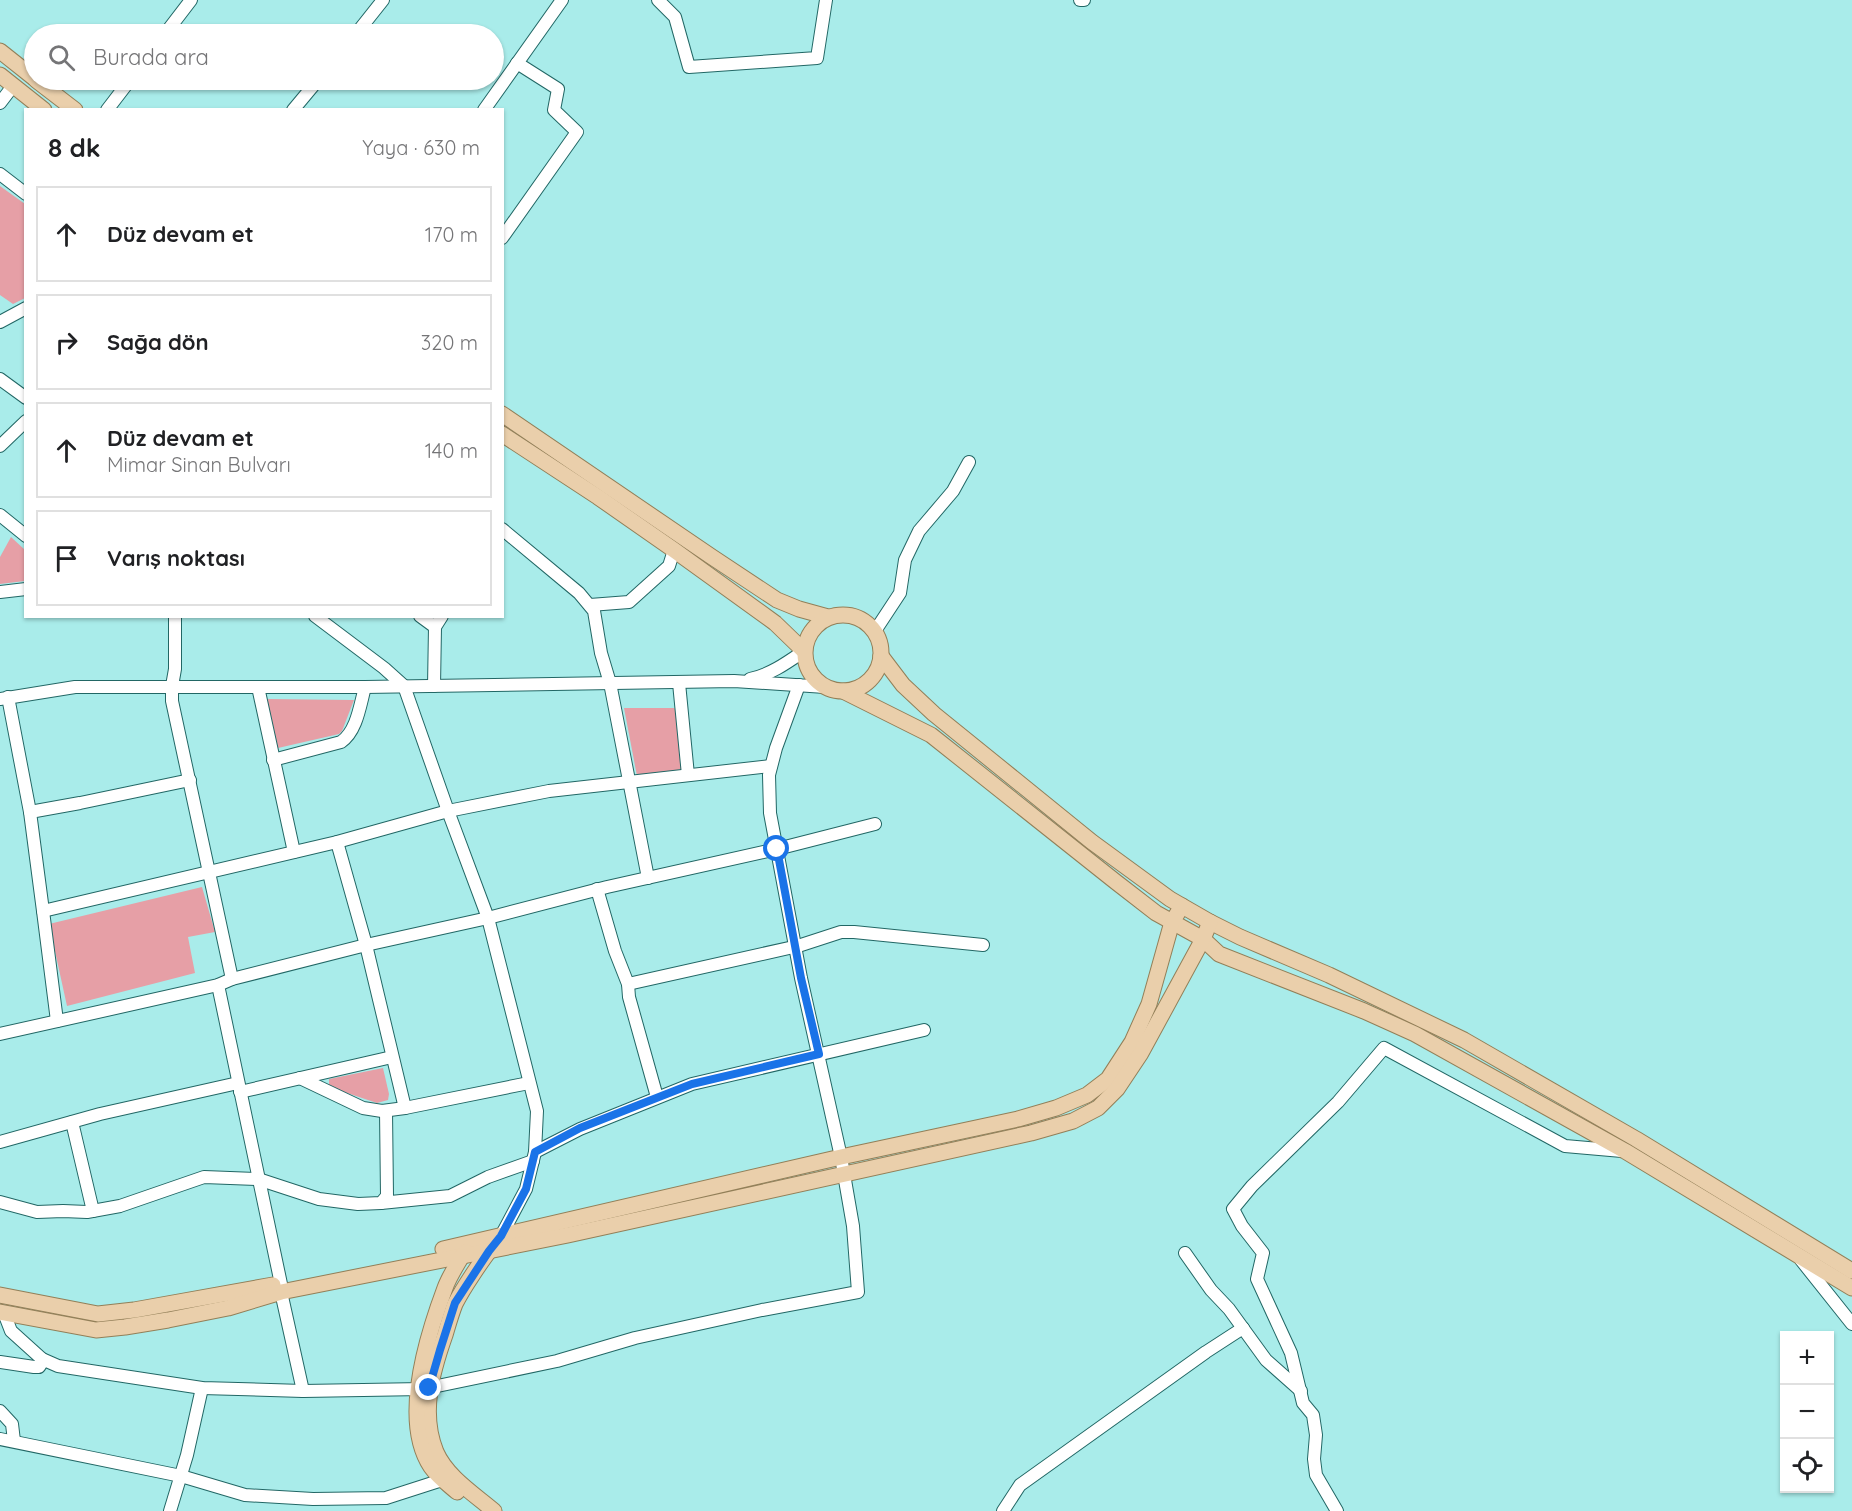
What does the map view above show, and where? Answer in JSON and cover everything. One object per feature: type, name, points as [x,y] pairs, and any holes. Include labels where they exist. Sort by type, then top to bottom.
[{"type":"main road","points":[[0,51],[24,70]]},
{"type":"main road","points":[[0,75],[41,108]]},
{"type":"main road","points":[[49,90],[72,108]]},
{"type":"main road","points":[[504,415],[777,600],[828,617]]},
{"type":"main road","points":[[504,435],[674,550],[775,623],[804,651]]},
{"type":"main road","points":[[841,614],[854,616],[866,622],[875,631],[880,643],[881,656],[878,669],[861,687],[836,691],[825,687],[808,669],[804,651],[809,633],[828,617],[841,614]]},
{"type":"main road","points":[[881,656],[903,685],[934,714],[1092,842],[1182,906],[1240,937],[1329,975],[1464,1040],[1636,1139],[1852,1271]]},
{"type":"main road","points":[[843,691],[931,735],[1156,913],[1203,939],[1220,954],[1364,1011],[1415,1034],[1625,1151],[1852,1288]]},
{"type":"main road","points":[[0,1295],[98,1314],[281,1288],[462,1256],[501,1236],[841,1157],[1018,1119],[1056,1108],[1087,1095],[1108,1079],[1132,1042],[1149,1004],[1172,922],[1182,906]]},
{"type":"main road","points":[[2,1312],[96,1330],[125,1328],[218,1310],[281,1288],[356,1269],[844,1174],[1031,1133],[1073,1121],[1098,1108],[1118,1089],[1141,1053],[1210,922]]},
{"type":"main road","points":[[483,1246],[455,1303],[440,1350],[424,1389],[436,1453],[456,1480],[494,1511]]},
{"type":"main road","points":[[462,1256],[445,1286],[425,1352],[424,1389],[417,1427],[422,1449],[430,1466],[442,1480],[480,1511]]},
{"type":"street","points":[[173,24],[191,0]]},
{"type":"street","points":[[364,24],[383,0]]},
{"type":"street","points":[[504,82],[562,0]]},
{"type":"street","points":[[658,0],[675,17],[688,67],[817,57],[826,0]]},
{"type":"street","points":[[504,235],[577,132],[554,110],[558,89],[517,63]]},
{"type":"street","points":[[0,103],[13,86]]},
{"type":"street","points":[[109,108],[122,90]]},
{"type":"street","points":[[295,108],[310,90]]},
{"type":"street","points":[[485,108],[498,90]]},
{"type":"street","points":[[0,174],[24,192]]},
{"type":"street","points":[[0,308],[5,319],[24,309]]},
{"type":"street","points":[[0,379],[24,397]]},
{"type":"street","points":[[0,446],[24,423]]},
{"type":"street","points":[[875,631],[900,593],[905,560],[920,531],[952,491],[969,462]]},
{"type":"street","points":[[0,515],[24,534]]},
{"type":"street","points":[[504,532],[579,593],[594,610],[648,878]]},
{"type":"street","points":[[590,605],[629,602],[669,566],[674,550]]},
{"type":"street","points":[[0,592],[24,589]]},
{"type":"street","points":[[174,618],[175,669],[172,701],[232,979]]},
{"type":"street","points":[[318,618],[404,686],[488,918],[537,1111],[534,1157],[526,1189],[501,1236]]},
{"type":"street","points":[[423,618],[435,627]]},
{"type":"street","points":[[434,686],[435,627],[441,618]]},
{"type":"street","points":[[734,681],[759,677],[804,651]]},
{"type":"street","points":[[57,1021],[30,812],[4,698],[75,687],[365,687],[734,681],[825,687]]},
{"type":"street","points":[[679,683],[688,776]]},
{"type":"street","points":[[2,1312],[11,1331],[42,1359],[58,1366],[202,1388],[303,1391],[424,1389],[557,1361],[635,1338],[858,1292],[853,1226],[841,1157],[795,947],[770,813],[769,775],[771,766],[799,685]]},
{"type":"street","points":[[258,687],[294,852]]},
{"type":"street","points":[[273,760],[341,742],[348,737],[365,687]]},
{"type":"street","points":[[44,911],[337,842],[448,811],[549,791],[771,766]]},
{"type":"street","points":[[30,812],[190,780]]},
{"type":"street","points":[[0,1034],[218,985],[232,979],[366,945],[488,918],[597,889],[777,849],[875,824]]},
{"type":"street","points":[[337,842],[366,945],[405,1108]]},
{"type":"street","points":[[597,889],[615,951],[628,984],[629,997],[657,1097]]},
{"type":"street","points":[[628,984],[795,947],[841,932],[983,945]]},
{"type":"street","points":[[218,985],[303,1391]]},
{"type":"street","points":[[0,1202],[37,1212],[93,1211],[120,1206],[204,1178],[258,1179],[319,1199],[358,1204],[450,1196],[534,1157],[580,1128],[692,1084],[924,1030]]},
{"type":"street","points":[[1337,1511],[1316,1475],[1314,1459],[1316,1435],[1313,1415],[1303,1403],[1291,1353],[1257,1279],[1263,1253],[1242,1226],[1233,1209],[1252,1185],[1338,1102],[1384,1048],[1565,1146],[1625,1151]]},
{"type":"street","points":[[0,1142],[72,1122],[300,1078],[392,1057]]},
{"type":"street","points":[[300,1078],[363,1108],[386,1111],[529,1083]]},
{"type":"street","points":[[381,1203],[387,1196],[386,1111]]},
{"type":"street","points":[[72,1122],[93,1211]]},
{"type":"street","points":[[1185,1253],[1266,1360],[1302,1392]]},
{"type":"street","points":[[1796,1254],[1852,1324]]},
{"type":"street","points":[[1003,1511],[1020,1485],[1243,1328]]},
{"type":"street","points":[[0,1362],[39,1367],[42,1359]]},
{"type":"street","points":[[170,1511],[181,1476],[202,1388]]},
{"type":"street","points":[[0,1411],[12,1424],[14,1442]]},
{"type":"street","points":[[0,1439],[181,1476],[245,1496],[313,1499],[386,1498],[442,1480]]},
{"type":"shaded area","points":[[0,186],[24,203],[24,298],[13,304],[0,295]]},
{"type":"shaded area","points":[[11,537],[24,549],[24,581],[0,584],[0,557]]},
{"type":"shaded area","points":[[267,699],[354,700],[339,734],[278,748]]},
{"type":"shaded area","points":[[624,708],[674,708],[677,711],[684,769],[637,776]]},
{"type":"shaded area","points":[[202,887],[215,932],[188,937],[195,973],[67,1006],[49,924]]},
{"type":"shaded area","points":[[383,1068],[389,1094],[388,1100],[377,1103],[329,1087],[329,1079]]},
{"type":"route","points":[[429,1388],[455,1303],[501,1236],[526,1189],[535,1152],[580,1128],[692,1084],[819,1054],[801,978],[777,849]]}]
